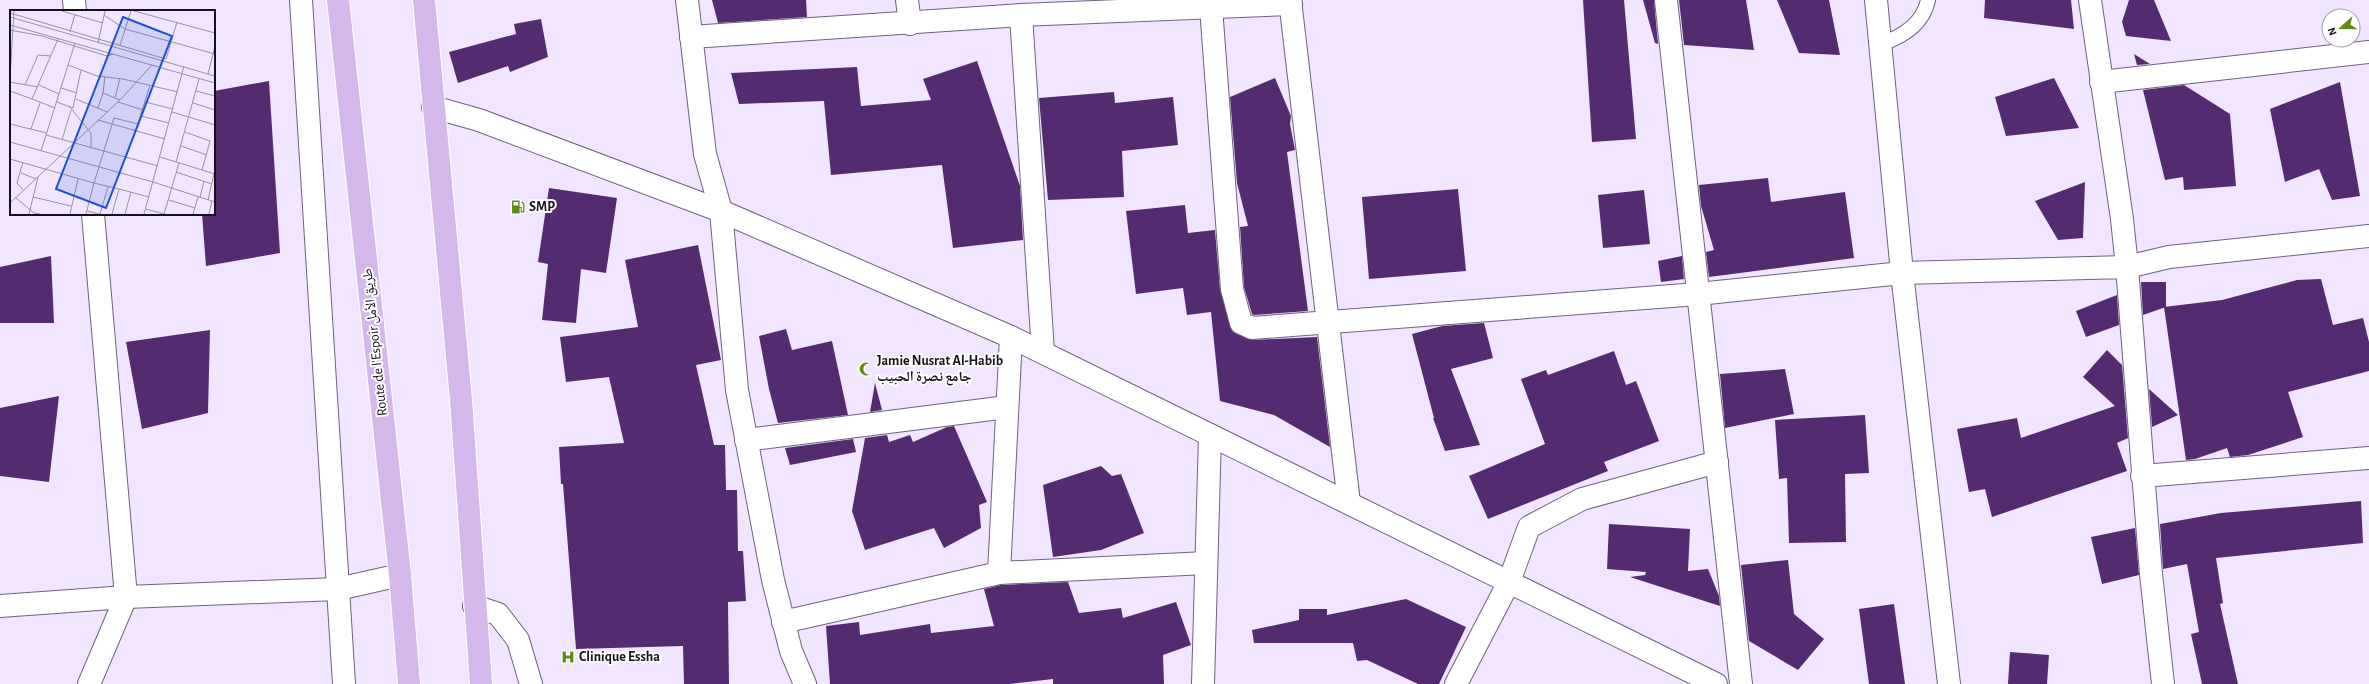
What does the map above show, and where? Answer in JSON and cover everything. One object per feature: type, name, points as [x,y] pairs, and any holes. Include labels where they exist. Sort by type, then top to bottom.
[{"type":"highway","name":"Route de l’Espoir طريق الأمل","points":[[338,0],[400,575],[409,684]]},
{"type":"highway","points":[[424,0],[462,400],[474,606],[481,684]]},
{"type":"street","points":[[74,0],[75,10]]},
{"type":"street","points":[[301,0],[344,684]]},
{"type":"street","points":[[687,0],[705,154],[722,211],[737,390],[773,580],[791,651],[805,684]]},
{"type":"street","points":[[907,0],[910,24]]},
{"type":"street","points":[[1666,0],[1741,684]]},
{"type":"street","points":[[1876,0],[1902,273],[1949,684]]},
{"type":"street","points":[[2090,0],[2122,219],[2127,267],[2150,574],[2163,684]]},
{"type":"street","points":[[692,37],[1021,16],[1108,6],[1210,7],[1290,2],[1349,503]]},
{"type":"street","points":[[1210,7],[1232,289],[1242,323],[1252,328],[1698,294],[1902,273],[2127,267],[2169,257],[2369,236]]},
{"type":"street","points":[[1021,16],[1043,352]]},
{"type":"street","points":[[2101,82],[2369,52]]},
{"type":"street","points":[[433,107],[479,120],[722,211],[1011,337],[1716,684]]},
{"type":"street","points":[[89,684],[126,596],[93,215]]},
{"type":"street","points":[[999,573],[1011,337]]},
{"type":"street","points":[[746,440],[1007,407]]},
{"type":"street","points":[[1203,684],[1210,435]]},
{"type":"street","points":[[2142,476],[2369,458]]},
{"type":"street","points":[[1456,684],[1509,582],[1529,527],[1582,499],[1716,462]]},
{"type":"street","points":[[783,622],[999,573],[1206,563]]},
{"type":"street","points":[[0,606],[126,596],[338,589],[400,575]]},
{"type":"street","points":[[474,606],[498,614],[518,640],[531,684]]},
{"type":"lane","points":[[1880,44],[1895,39],[1909,30],[1920,18],[1928,0]]},
{"type":"building","points":[[712,0],[806,0],[807,17],[718,23]]},
{"type":"building","points":[[1583,0],[1624,0],[1636,139],[1592,142]]},
{"type":"building","points":[[1643,0],[1654,0],[1658,44],[1655,43]]},
{"type":"building","points":[[1679,0],[1746,0],[1754,50],[1684,45]]},
{"type":"building","points":[[1777,0],[1829,0],[1840,55],[1799,53]]},
{"type":"building","points":[[1985,0],[2071,0],[2074,29],[1984,18]]},
{"type":"building","points":[[2129,0],[2154,0],[2171,41],[2126,36],[2122,22]]},
{"type":"building","points":[[541,19],[548,57],[510,72],[508,66],[458,83],[449,52],[516,34],[514,24]]},
{"type":"building","points":[[2134,54],[2150,64],[2137,65]]},
{"type":"building","points":[[977,61],[1020,186],[1023,240],[953,248],[942,165],[831,175],[824,101],[739,104],[731,73],[857,67],[861,106],[931,100],[923,79]]},
{"type":"building","points":[[1275,78],[1291,116],[1290,124],[1295,150],[1287,152],[1308,311],[1254,315],[1252,314],[1244,287],[1240,227],[1248,226],[1237,183],[1230,97]]},
{"type":"building","points":[[2054,78],[2079,128],[2006,136],[1995,97]]},
{"type":"building","points":[[269,81],[280,253],[206,266],[202,215],[215,215],[215,91]]},
{"type":"building","points":[[2340,82],[2360,196],[2332,200],[2319,169],[2285,182],[2270,109]]},
{"type":"building","points":[[2184,85],[2230,114],[2236,186],[2184,190],[2183,177],[2165,180],[2143,90]]},
{"type":"building","points":[[1114,92],[1115,103],[1173,97],[1178,145],[1122,151],[1124,197],[1048,200],[1039,98]]},
{"type":"building","points":[[1768,178],[1771,202],[1845,192],[1854,258],[1709,277],[1706,252],[1714,250],[1701,206],[1699,185]]},
{"type":"building","points":[[2085,182],[2083,238],[2058,240],[2035,201]]},
{"type":"building","points":[[549,188],[617,198],[606,273],[581,269],[576,323],[542,320],[548,264],[538,262]]},
{"type":"building","points":[[1458,189],[1466,271],[1369,279],[1362,197]]},
{"type":"building","points":[[1644,190],[1650,244],[1603,248],[1598,195]]},
{"type":"building","points":[[1185,205],[1188,233],[1215,230],[1220,290],[1232,331],[1253,340],[1317,337],[1330,447],[1274,415],[1220,401],[1211,312],[1187,315],[1183,288],[1136,294],[1126,211]]},
{"type":"building","points":[[698,245],[721,360],[696,365],[714,445],[725,445],[726,490],[737,490],[738,551],[743,551],[746,601],[728,602],[729,684],[684,684],[683,646],[576,649],[563,484],[561,484],[559,447],[624,443],[609,377],[566,382],[560,337],[638,327],[625,260]]},
{"type":"building","points":[[51,256],[54,323],[0,323],[0,267]]},
{"type":"building","points":[[1682,256],[1684,279],[1661,282],[1658,261]]},
{"type":"building","points":[[2321,279],[2333,325],[2363,318],[2369,342],[2369,371],[2288,392],[2303,437],[2248,455],[2230,457],[2227,448],[2195,459],[2186,460],[2164,307],[2222,300],[2297,280]]},
{"type":"building","points":[[2141,282],[2166,282],[2166,307],[2143,315]]},
{"type":"building","points":[[2117,295],[2119,325],[2086,337],[2076,311]]},
{"type":"building","points":[[1484,323],[1493,358],[1451,369],[1480,445],[1445,451],[1433,418],[1412,334],[1442,326]]},
{"type":"building","points":[[786,329],[792,350],[832,341],[848,415],[778,423],[769,389],[759,336]]},
{"type":"building","points":[[210,330],[208,413],[142,429],[126,342]]},
{"type":"building","points":[[2107,350],[2122,365],[2128,438],[2117,443],[2127,471],[1992,517],[1985,489],[1969,492],[1957,429],[2017,418],[2021,438],[2115,406],[2083,377]]},
{"type":"building","points":[[1614,351],[1626,385],[1636,381],[1659,441],[1604,462],[1608,471],[1488,519],[1469,476],[1545,444],[1521,379],[1546,370],[1548,375]]},
{"type":"building","points":[[1785,369],[1794,414],[1725,428],[1720,374]]},
{"type":"building","points":[[875,383],[882,410],[870,412]]},
{"type":"building","points":[[2149,389],[2178,415],[2152,427]]},
{"type":"building","points":[[59,396],[49,482],[0,476],[0,408]]},
{"type":"building","points":[[1865,415],[1869,473],[1845,474],[1846,542],[1789,543],[1787,478],[1779,479],[1775,420]]},
{"type":"building","points":[[954,426],[987,502],[979,505],[981,528],[944,548],[934,528],[865,550],[852,511],[865,438],[887,435],[889,442],[910,435],[913,442],[947,427]]},
{"type":"building","points":[[853,439],[856,452],[790,465],[785,448]]},
{"type":"building","points":[[1101,466],[1112,476],[1121,474],[1144,533],[1101,550],[1053,557],[1043,485]]},
{"type":"building","points":[[2361,501],[2363,543],[2216,558],[2223,603],[2220,604],[2238,684],[2202,684],[2191,634],[2199,632],[2187,564],[2163,569],[2160,524],[2221,513]]},
{"type":"building","points":[[1609,524],[1690,529],[1688,571],[1708,569],[1719,596],[1720,606],[1630,577],[1645,575],[1646,572],[1607,569]]},
{"type":"building","points":[[2135,528],[2139,575],[2102,584],[2091,537]]},
{"type":"building","points":[[1788,560],[1794,614],[1824,639],[1798,670],[1749,641],[1741,565]]},
{"type":"building","points":[[1068,582],[1079,613],[1121,608],[1123,618],[1176,602],[1191,645],[1163,655],[1164,684],[1053,684],[1053,679],[1009,684],[830,684],[826,626],[859,622],[860,635],[930,624],[931,633],[994,626],[984,589],[1001,585]]},
{"type":"building","points":[[1406,599],[1466,627],[1439,684],[1418,684],[1367,660],[1357,661],[1353,643],[1254,643],[1252,630],[1299,620],[1299,609],[1327,609],[1327,615]]},
{"type":"building","points":[[1894,604],[1905,684],[1869,684],[1859,609]]},
{"type":"building","points":[[2010,652],[2049,655],[2047,684],[2008,684]]},
{"type":"place","name":"SMP","points":[[518,207]]},
{"type":"place","name":"Jamie Nusrat Al-Habib جامع نصرة الحبيب","points":[[866,369]]},
{"type":"place","name":"Clinique Essha","points":[[568,657]]}]
